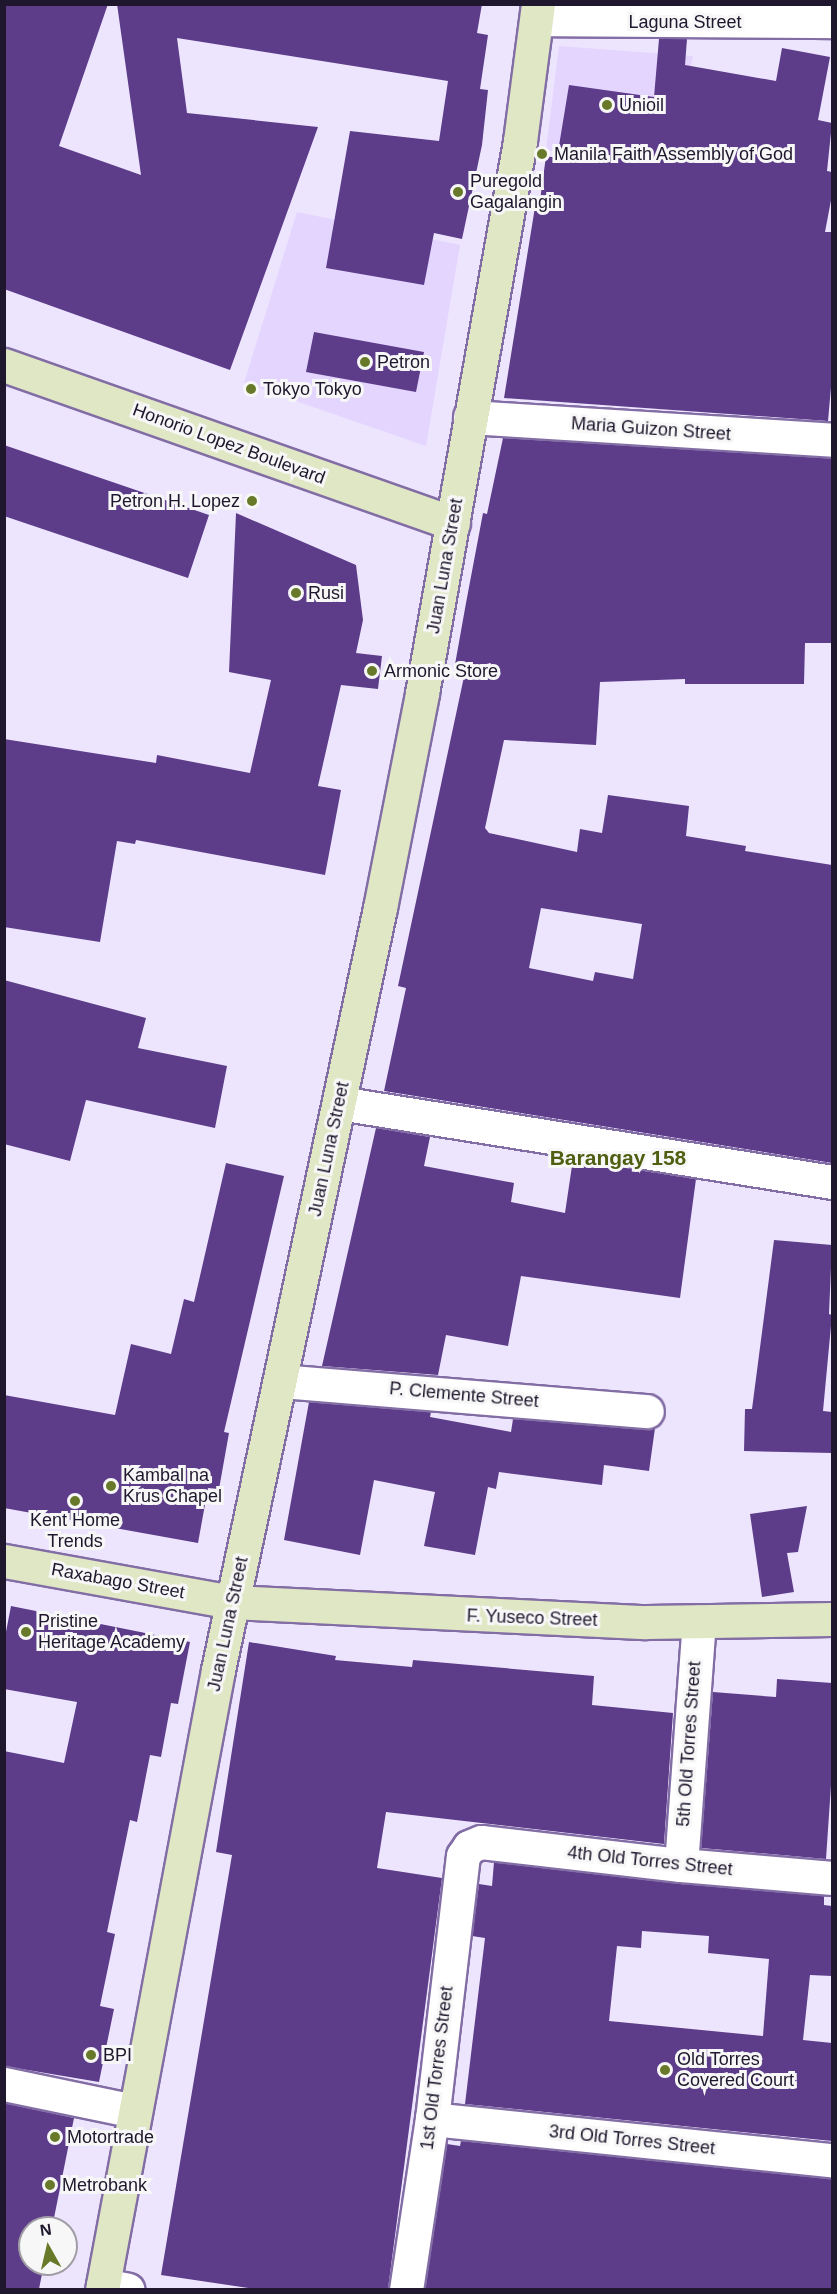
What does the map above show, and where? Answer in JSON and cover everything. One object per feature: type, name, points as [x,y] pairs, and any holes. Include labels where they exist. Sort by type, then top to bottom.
[{"type":"main road","name":"Juan Luna Street","points":[[111,2288],[134,2111],[232,1602],[339,1103],[453,523],[520,141],[537,12]]},
{"type":"main road","name":"Honorio Lopez Boulevard","points":[[4,364],[453,523]]},
{"type":"main road","name":"Raxabago Street","points":[[4,1561],[232,1602]]},
{"type":"main road","name":"F. Yuseco Street","points":[[232,1602],[522,1618],[699,1622],[832,1619]]},
{"type":"street","name":"Laguna Street","points":[[537,12],[832,21]]},
{"type":"street","name":"Maria Guizon Street","points":[[470,417],[832,440]]},
{"type":"street","points":[[339,1103],[832,1182]]},
{"type":"street","name":"P. Clemente Street","points":[[280,1381],[647,1411]]},
{"type":"street","name":"5th Old Torres Street","points":[[681,1865],[699,1622]]},
{"type":"street","name":"4th Old Torres Street","points":[[469,1847],[481,1842],[681,1865],[832,1878]]},
{"type":"street","name":"1st Old Torres Street","points":[[406,2289],[432,2119],[463,1856],[469,1847]]},
{"type":"street","points":[[4,2084],[134,2111]]},
{"type":"street","name":"3rd Old Torres Street","points":[[432,2119],[832,2160]]},
{"type":"shaded area","points":[[559,46],[693,56],[670,174],[546,150]]},
{"type":"shaded area","points":[[297,212],[460,245],[426,446],[244,383]]},
{"type":"building","points":[[4,4],[108,4],[59,146],[141,175],[117,4],[482,4],[477,33],[488,35],[480,89],[488,90],[482,145],[462,239],[434,233],[424,285],[326,268],[350,131],[439,141],[448,81],[177,38],[187,113],[318,127],[230,370],[4,289]]},
{"type":"building","points":[[659,39],[687,39],[685,65],[776,81],[782,48],[830,57],[818,120],[832,123],[827,171],[832,172],[832,195],[825,232],[832,232],[832,376],[828,421],[504,398],[535,207],[539,208],[546,156],[557,158],[569,85],[654,97]]},
{"type":"building","name":"Petron","points":[[314,332],[424,352],[416,392],[306,372]]},
{"type":"building","points":[[503,438],[832,458],[832,643],[805,643],[804,684],[685,684],[685,679],[600,682],[596,745],[504,740],[485,828],[489,833],[577,852],[580,829],[602,833],[608,795],[689,806],[686,836],[746,846],[745,851],[832,865],[832,1163],[384,1091],[406,988],[398,986],[465,672],[454,670],[483,513],[487,514]],"holes":[[[541,908],[642,924],[633,979],[595,972],[593,981],[529,968]]]},
{"type":"building","points":[[4,445],[209,515],[188,578],[4,516]]},
{"type":"building","points":[[236,513],[356,565],[363,620],[356,653],[382,656],[378,689],[341,685],[318,786],[341,790],[325,875],[136,840],[135,844],[117,841],[100,942],[4,927],[4,739],[156,763],[157,755],[250,773],[271,680],[229,672]]},
{"type":"building","points":[[4,980],[146,1018],[138,1048],[227,1066],[215,1128],[86,1100],[70,1161],[4,1144]]},
{"type":"building","points":[[376,1128],[430,1137],[424,1166],[514,1183],[511,1202],[565,1213],[573,1159],[696,1179],[680,1298],[521,1276],[508,1346],[446,1335],[438,1375],[322,1366]]},
{"type":"building","points":[[226,1163],[284,1176],[224,1432],[229,1433],[219,1489],[208,1488],[198,1543],[4,1508],[4,1395],[115,1415],[131,1344],[171,1354],[184,1299],[194,1302]]},
{"type":"building","points":[[774,1240],[832,1245],[829,1314],[832,1315],[823,1411],[832,1412],[832,1453],[744,1451],[745,1409],[752,1409]]},
{"type":"building","points":[[309,1402],[431,1412],[430,1417],[511,1432],[513,1419],[655,1428],[649,1471],[604,1465],[602,1485],[499,1472],[496,1489],[488,1487],[475,1555],[424,1546],[435,1492],[374,1480],[360,1555],[284,1540]]},
{"type":"building","points":[[807,1506],[798,1552],[787,1553],[794,1592],[762,1597],[750,1514]]},
{"type":"building","points":[[11,1606],[190,1642],[178,1704],[171,1703],[161,1757],[150,1755],[137,1822],[130,1820],[107,1932],[115,1934],[100,2006],[114,2009],[99,2082],[4,2066],[4,1751],[64,1763],[77,1702],[4,1689],[4,1642]]},
{"type":"building","points":[[249,1642],[336,1656],[335,1660],[412,1667],[413,1660],[594,1676],[592,1705],[673,1713],[664,1844],[386,1812],[377,1868],[442,1878],[388,2289],[255,2289],[161,2275],[232,1855],[216,1852]]},
{"type":"building","points":[[777,1679],[832,1683],[832,1771],[826,1859],[701,1848],[713,1692],[776,1697]]},
{"type":"building","points":[[494,1862],[824,1896],[824,1905],[832,1906],[832,1976],[810,1975],[803,2040],[832,2043],[832,2141],[465,2104],[485,1938],[472,1936],[479,1884],[492,1886]],"holes":[[[642,1931],[709,1936],[708,1953],[769,1959],[763,2036],[609,2021],[617,1946],[641,1948]]]},
{"type":"building","points":[[4,2103],[74,2118],[54,2216],[18,2216],[18,2276],[42,2276],[39,2289],[4,2289]]},
{"type":"building","points":[[461,2141],[832,2178],[832,2289],[425,2289],[447,2144],[460,2146]]},
{"type":"place","name":"Unioil","points":[[607,105]]},
{"type":"place","name":"Manila Faith Assembly of God","points":[[542,154]]},
{"type":"place","name":"Puregold Gagalangin","points":[[458,192]]},
{"type":"place","name":"Petron","points":[[365,362]]},
{"type":"place","name":"Tokyo Tokyo","points":[[251,389]]},
{"type":"place","name":"Petron H. Lopez","points":[[252,501]]},
{"type":"place","name":"Rusi","points":[[296,593]]},
{"type":"place","name":"Armonic Store","points":[[372,671]]},
{"type":"place","name":"Kambal na Krus Chapel","points":[[111,1486]]},
{"type":"place","name":"Kent Home Trends","points":[[75,1501]]},
{"type":"place","name":"Pristine Heritage Academy","points":[[26,1632]]},
{"type":"place","name":"BPI","points":[[91,2055]]},
{"type":"place","name":"Old Torres Covered Court","points":[[665,2070]]},
{"type":"place","name":"Motortrade","points":[[55,2137]]},
{"type":"place","name":"Metrobank","points":[[50,2185]]},
{"type":"district","name":"Barangay 158","points":[[618,1158]]}]
